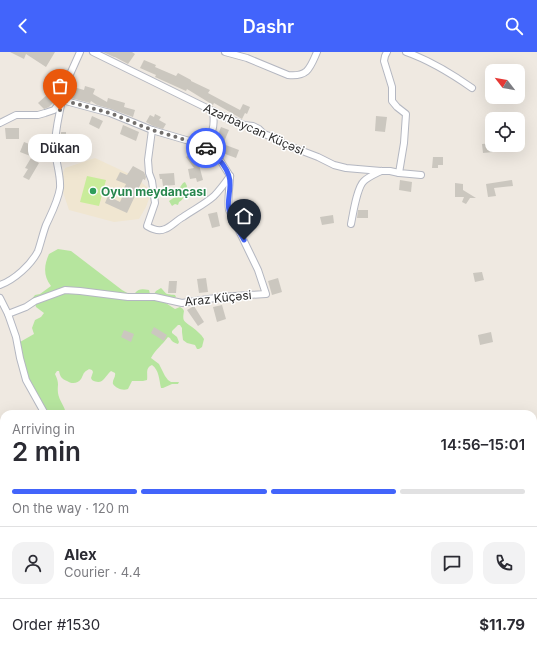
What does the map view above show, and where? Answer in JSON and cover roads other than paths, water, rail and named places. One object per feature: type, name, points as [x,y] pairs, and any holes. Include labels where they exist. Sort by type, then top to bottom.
[{"type":"street","points":[[0,285],[6,283],[28,265],[37,251],[44,230],[57,201],[60,186],[55,150],[55,133],[67,81],[80,52]]},
{"type":"street","name":"Azərbaycan Küçəsi","points":[[93,52],[223,116],[244,125],[258,128],[264,134],[278,139],[284,144],[334,165],[346,168],[381,171],[390,170],[399,173],[421,175]]},
{"type":"street","points":[[225,52],[247,58],[288,75],[294,76],[302,75],[309,69],[317,52]]},
{"type":"street","points":[[387,52],[384,61],[392,87],[392,101],[406,114],[404,143],[399,173]]},
{"type":"street","points":[[406,52],[435,66],[472,88]]},
{"type":"street","points":[[0,123],[16,115],[38,115],[54,110],[62,100]]},
{"type":"street","points":[[62,100],[110,113],[152,130],[203,145],[220,160],[230,176],[222,187],[210,200],[183,216],[167,229],[157,230],[151,229],[147,226],[155,203],[148,160],[152,130]]},
{"type":"street","points":[[203,145],[213,130],[213,111]]},
{"type":"street","points":[[352,224],[360,185],[381,171]]},
{"type":"street","name":"Araz Küçəsi","points":[[8,314],[65,290],[128,297],[155,297],[182,303],[222,297],[266,294],[258,270],[228,204],[230,176]]},
{"type":"street","points":[[0,298],[16,336],[26,380],[43,410]]},
{"type":"place","name":"Dükan","points":[[60,110]]},
{"type":"place","name":"Oyun meydançası","points":[[93,191]]}]
